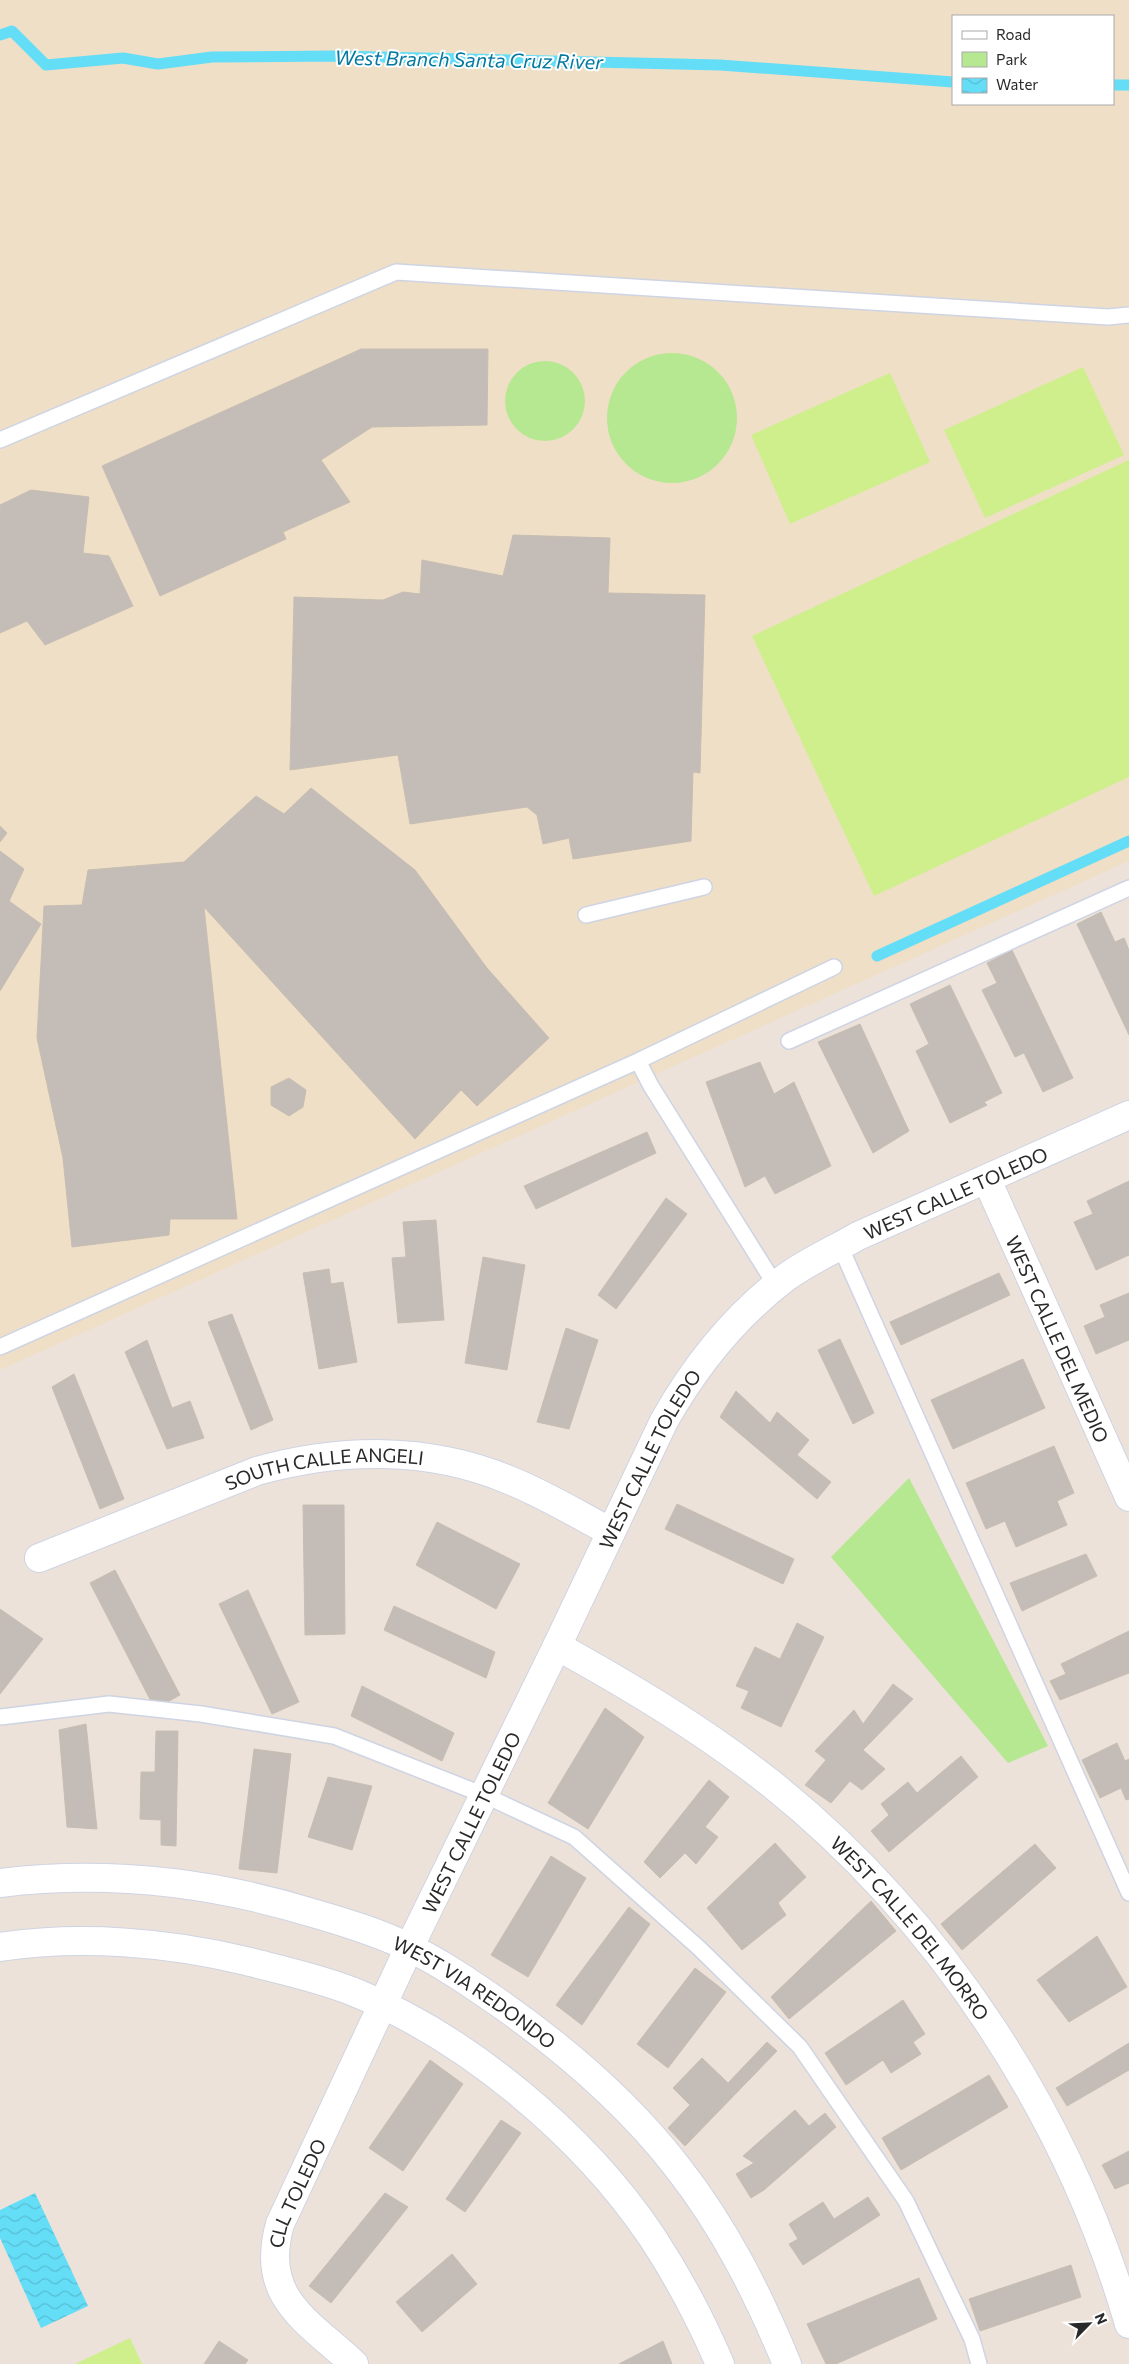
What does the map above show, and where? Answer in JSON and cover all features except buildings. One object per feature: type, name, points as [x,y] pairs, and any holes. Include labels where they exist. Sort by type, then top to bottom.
[{"type":"street","name":"WEST CALLE TOLEDO","points":[[383,2006],[409,1948],[557,1646],[664,1421],[681,1390],[725,1333],[776,1286],[814,1260],[858,1236],[1129,1115]]},
{"type":"street","name":"WEST CALLE DEL MEDIO","points":[[987,1180],[1129,1497]]},
{"type":"street","name":"SOUTH CALLE ANGELI","points":[[39,1558],[256,1471],[296,1461],[354,1453],[415,1456],[479,1469],[538,1493],[610,1532]]},
{"type":"street","name":"WEST CALLE DEL MORRO","points":[[557,1646],[665,1708],[770,1783],[833,1838],[905,1915],[978,2007],[1032,2094],[1076,2181],[1111,2269],[1129,2324]]},
{"type":"street","name":"WEST VIA REDONDO","points":[[0,1883],[100,1878],[178,1882],[220,1889],[336,1920],[409,1948],[476,1987],[540,2032],[612,2094],[678,2168],[728,2241],[754,2288],[787,2364]]},
{"type":"street","points":[[0,1946],[52,1942],[108,1942],[195,1950],[327,1983],[383,2006],[438,2035],[509,2086],[571,2141],[600,2172],[652,2237],[680,2280],[704,2325],[720,2364]]},
{"type":"street","name":"CLL TOLEDO","points":[[354,2364],[290,2305],[280,2287],[274,2265],[275,2244],[280,2224],[383,2006]]},
{"type":"lane","points":[[0,440],[396,272],[1108,317],[1129,315]]},
{"type":"lane","points":[[586,914],[704,887]]},
{"type":"lane","points":[[789,1041],[1129,888]]},
{"type":"lane","points":[[0,1347],[638,1060],[834,967]]},
{"type":"lane","points":[[638,1060],[663,1105],[776,1286]]},
{"type":"lane","points":[[840,1246],[1129,1893]]},
{"type":"lane","points":[[0,1717],[108,1704],[200,1714],[334,1736],[484,1795],[574,1837],[699,1948],[800,2047],[906,2201],[972,2339],[979,2364]]},
{"type":"shaded area","points":[[0,0],[1129,0],[1129,861],[0,1370]]},
{"type":"green space","points":[[672,353],[697,358],[718,372],[732,393],[737,418],[732,443],[718,464],[697,478],[672,483],[647,478],[626,464],[612,443],[607,418],[612,393],[626,372],[647,358]]},
{"type":"green space","points":[[545,361],[560,364],[573,373],[582,386],[585,401],[582,416],[573,429],[560,438],[545,441],[530,438],[517,429],[508,416],[505,401],[508,386],[517,373],[530,364]]},
{"type":"green space","points":[[1083,367],[1124,455],[985,518],[944,430]]},
{"type":"green space","points":[[890,373],[930,462],[790,524],[751,435]]},
{"type":"green space","points":[[1129,460],[1129,777],[874,896],[752,636]]},
{"type":"green space","points":[[909,1478],[1048,1746],[1008,1763],[831,1557]]},
{"type":"green space","points":[[130,2338],[142,2364],[75,2364]]},
{"type":"water","points":[[35,2193],[88,2306],[41,2328],[0,2238],[0,2210]]},
{"type":"waterway","name":"West Branch Santa Cruz River","points":[[0,35],[12,31],[46,65],[123,58],[158,64],[212,57],[336,56],[720,65],[952,82]]},
{"type":"waterway","name":"West Branch Santa Cruz River","points":[[1114,85],[1129,85]]},
{"type":"waterway","points":[[877,956],[1129,841]]}]
